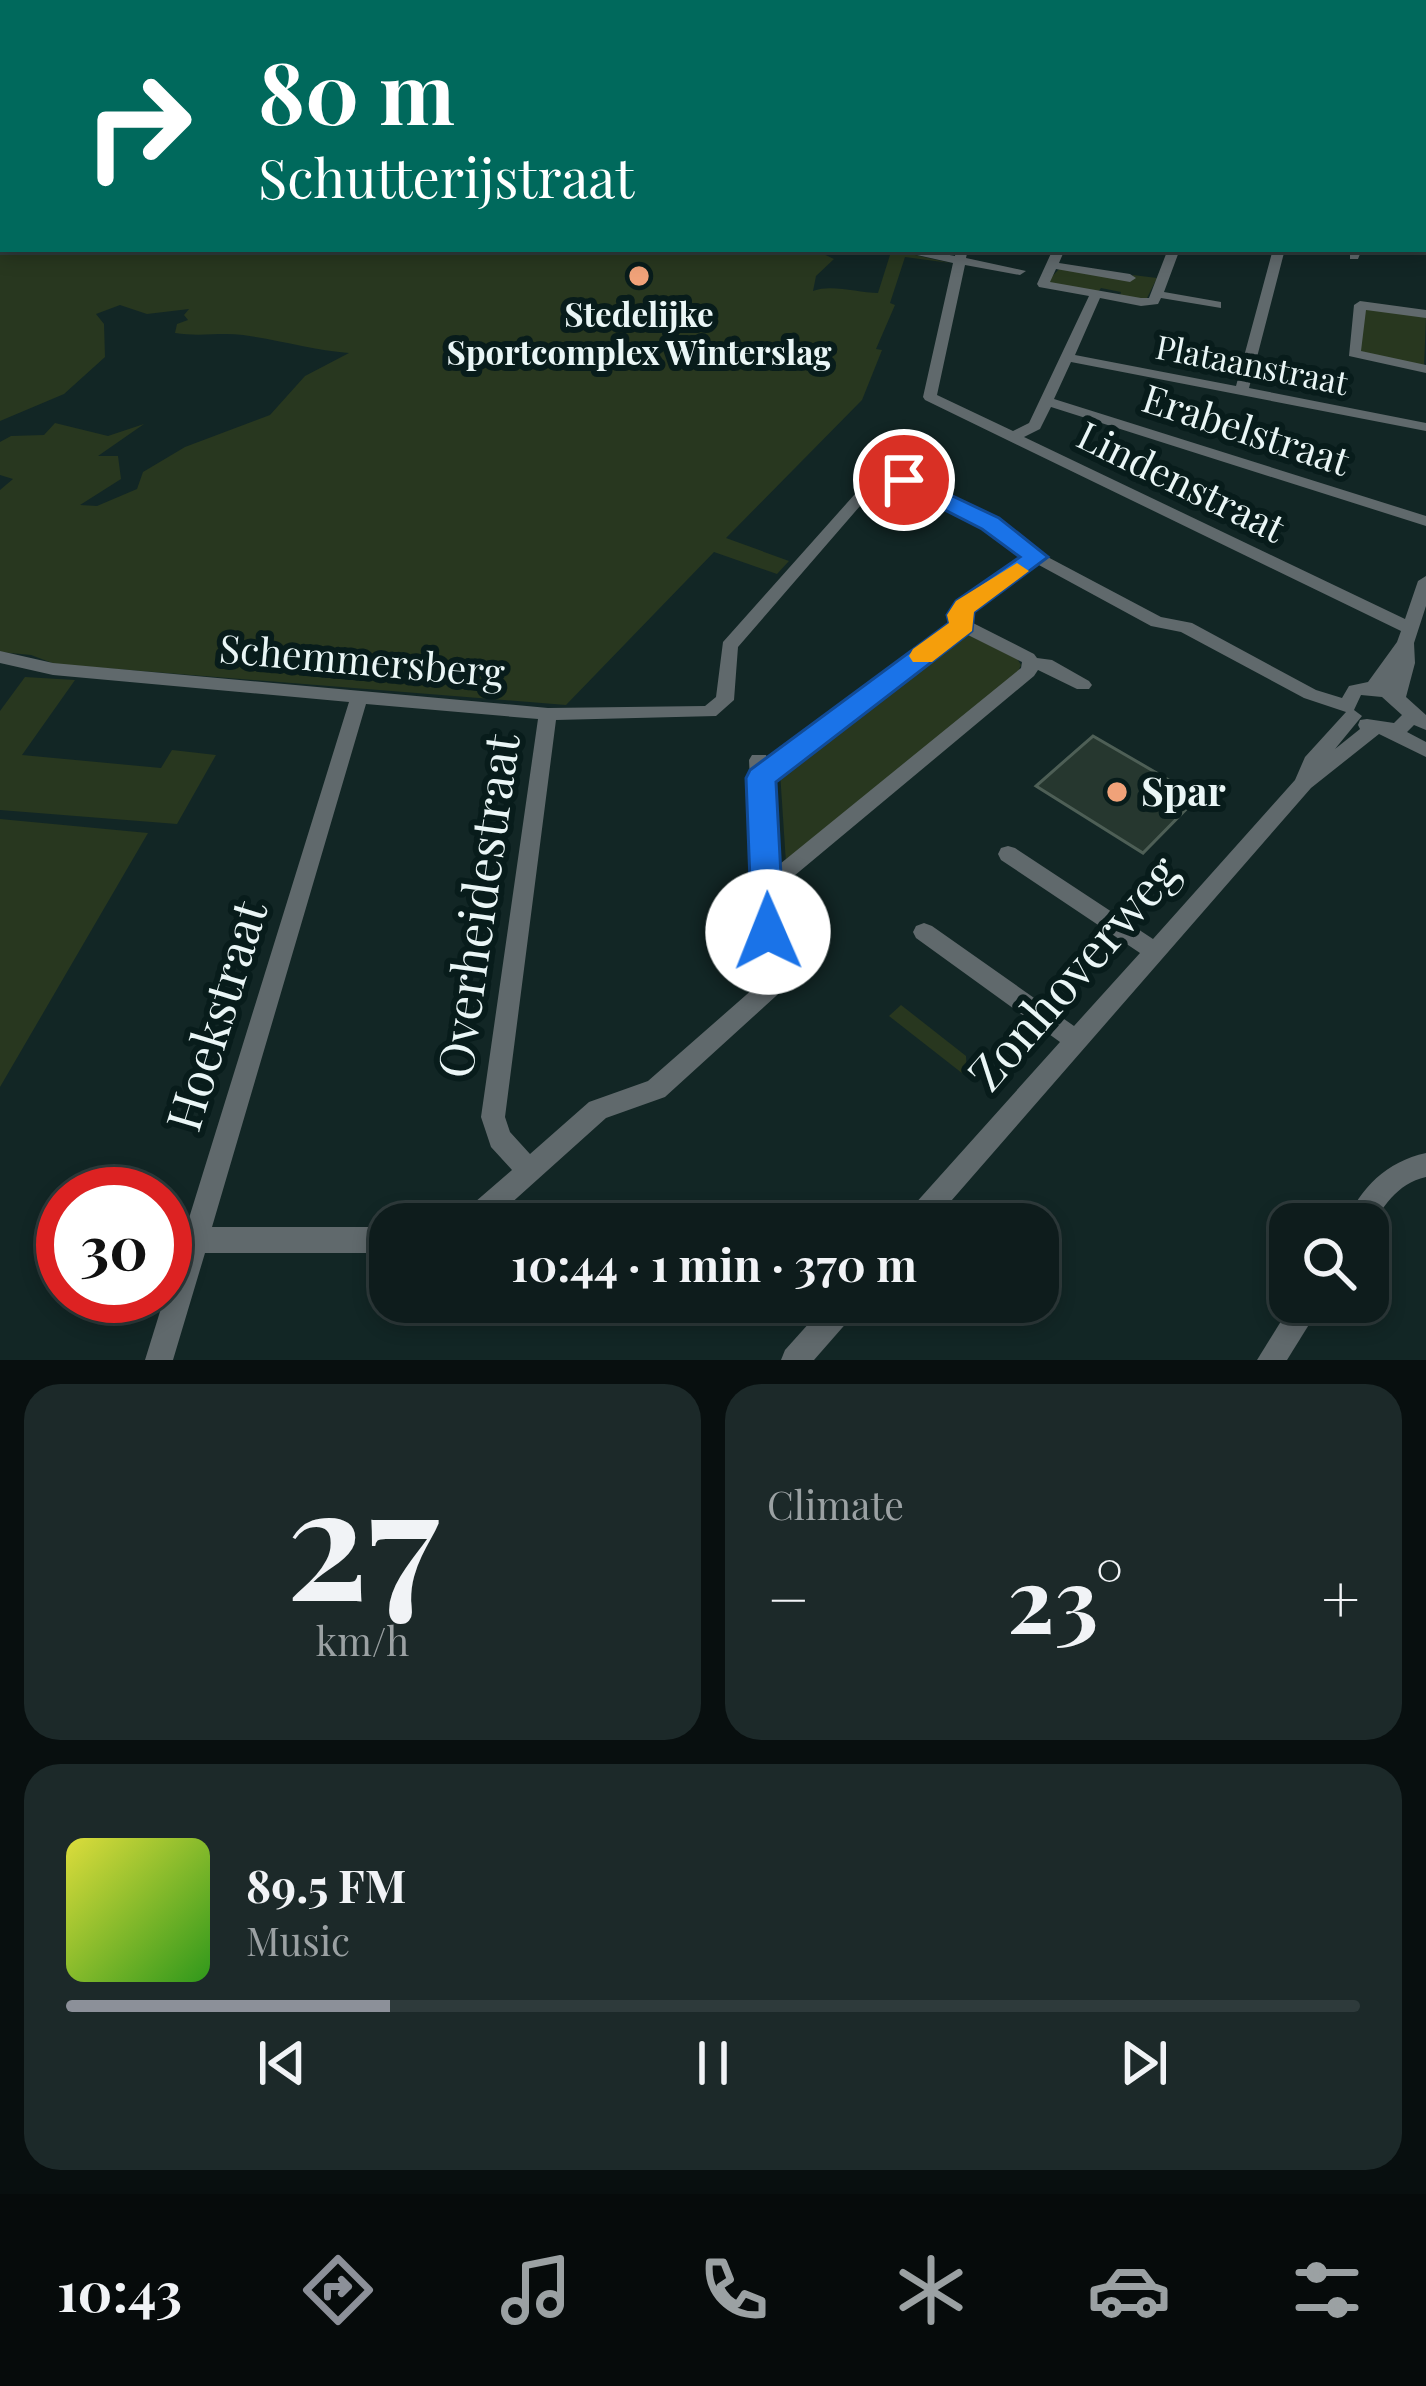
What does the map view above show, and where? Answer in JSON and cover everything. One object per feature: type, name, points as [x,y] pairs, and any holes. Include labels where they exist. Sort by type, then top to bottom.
[{"type":"street","points":[[921,252],[1020,271]]},
{"type":"street","points":[[1058,252],[1043,284],[1149,302],[1157,294],[1173,252]]},
{"type":"street","points":[[1241,391],[1278,252]]},
{"type":"street","name":"Lindenstraat","points":[[955,256],[928,389],[940,403],[1408,636]]},
{"type":"street","points":[[1049,269],[1130,278]]},
{"type":"street","points":[[1157,294],[1217,305]]},
{"type":"street","points":[[1013,437],[1035,426],[1096,295]]},
{"type":"street","points":[[1426,314],[1360,305],[1354,352],[1426,369]]},
{"type":"street","name":"Plataanstraat","points":[[1067,357],[1426,427]]},
{"type":"street","name":"Erabelstraat","points":[[1047,401],[1426,521]]},
{"type":"street","name":"Schemmersberg","points":[[0,657],[53,669],[548,715],[688,714],[719,707],[727,693],[729,646],[878,481],[916,484],[1016,538],[1036,557]]},
{"type":"street","points":[[1083,685],[1046,664],[1032,664],[963,625],[960,615],[1036,557],[1157,622],[1186,627],[1294,684],[1350,706],[1381,729],[1426,750]]},
{"type":"street","points":[[1397,696],[1408,636],[1426,581]]},
{"type":"street","points":[[492,1203],[598,1110],[656,1089],[801,960],[768,932],[760,769],[963,625]]},
{"type":"street","points":[[1350,706],[1374,688],[1408,636]]},
{"type":"street","points":[[768,886],[1032,664]]},
{"type":"street","points":[[1374,688],[1397,696],[1419,720]]},
{"type":"street","name":"Hoekstraat","points":[[159,1360],[358,698]]},
{"type":"street","name":"Zonhoverweg","points":[[1304,783],[1312,762],[1350,706]]},
{"type":"street","name":"Overheidestraat","points":[[528,1169],[500,1139],[493,1117],[548,715]]},
{"type":"street","name":"Zonhoverweg","points":[[932,1203],[1304,783],[1357,737],[1419,720]]},
{"type":"street","points":[[1008,854],[1153,950]]},
{"type":"street","points":[[925,932],[1075,1040]]},
{"type":"street","points":[[1372,1203],[1400,1169],[1426,1165]]},
{"type":"street","points":[[194,1240],[369,1240]]},
{"type":"street","points":[[795,1360],[828,1323]]},
{"type":"street","points":[[1271,1360],[1295,1323]]},
{"type":"green space","points":[[0,252],[819,252],[834,259],[816,276],[813,291],[878,293],[890,255],[902,252],[950,263],[905,257],[890,303],[895,305],[876,349],[882,350],[862,400],[726,538],[789,561],[777,574],[714,552],[566,705],[55,664],[31,655],[0,652],[0,490],[13,479],[0,475],[0,442],[11,436],[44,435],[55,423],[108,436],[144,424],[98,456],[118,456],[121,479],[80,505],[97,506],[137,489],[143,472],[185,447],[270,415],[305,376],[349,353],[243,335],[175,333],[177,324],[188,320],[184,315],[189,309],[147,314],[120,305],[96,314],[104,324],[105,357],[64,394],[0,421]]},
{"type":"green space","points":[[1060,268],[1129,280],[1133,275],[1157,278],[1146,300],[1101,288],[1098,292],[1047,282]]},
{"type":"green space","points":[[1365,308],[1426,317],[1424,366],[1358,351]]},
{"type":"green space","points":[[970,635],[1016,657],[1021,665],[1017,674],[786,863],[780,772],[958,636]]},
{"type":"green space","points":[[25,677],[75,680],[22,755],[161,768],[172,750],[216,755],[177,824],[0,810],[0,711]]},
{"type":"green space","points":[[0,819],[148,833],[0,1087]]},
{"type":"green space","points":[[901,1005],[966,1056],[967,1077],[889,1016]]},
{"type":"building","name":"Spar","points":[[1093,736],[1198,797],[1143,853],[1036,786]]},
{"type":"slow traffic","points":[[922,656],[963,625],[960,615],[965,607],[1017,571]]},
{"type":"place","name":"Stedelijke Sportcomplex Winterslag","points":[[639,276]]},
{"type":"place","name":"Spar","points":[[1117,792]]},
{"type":"route","points":[[768,932],[761,778],[963,625],[960,615],[965,607],[1036,557],[1016,538],[904,480]]}]
